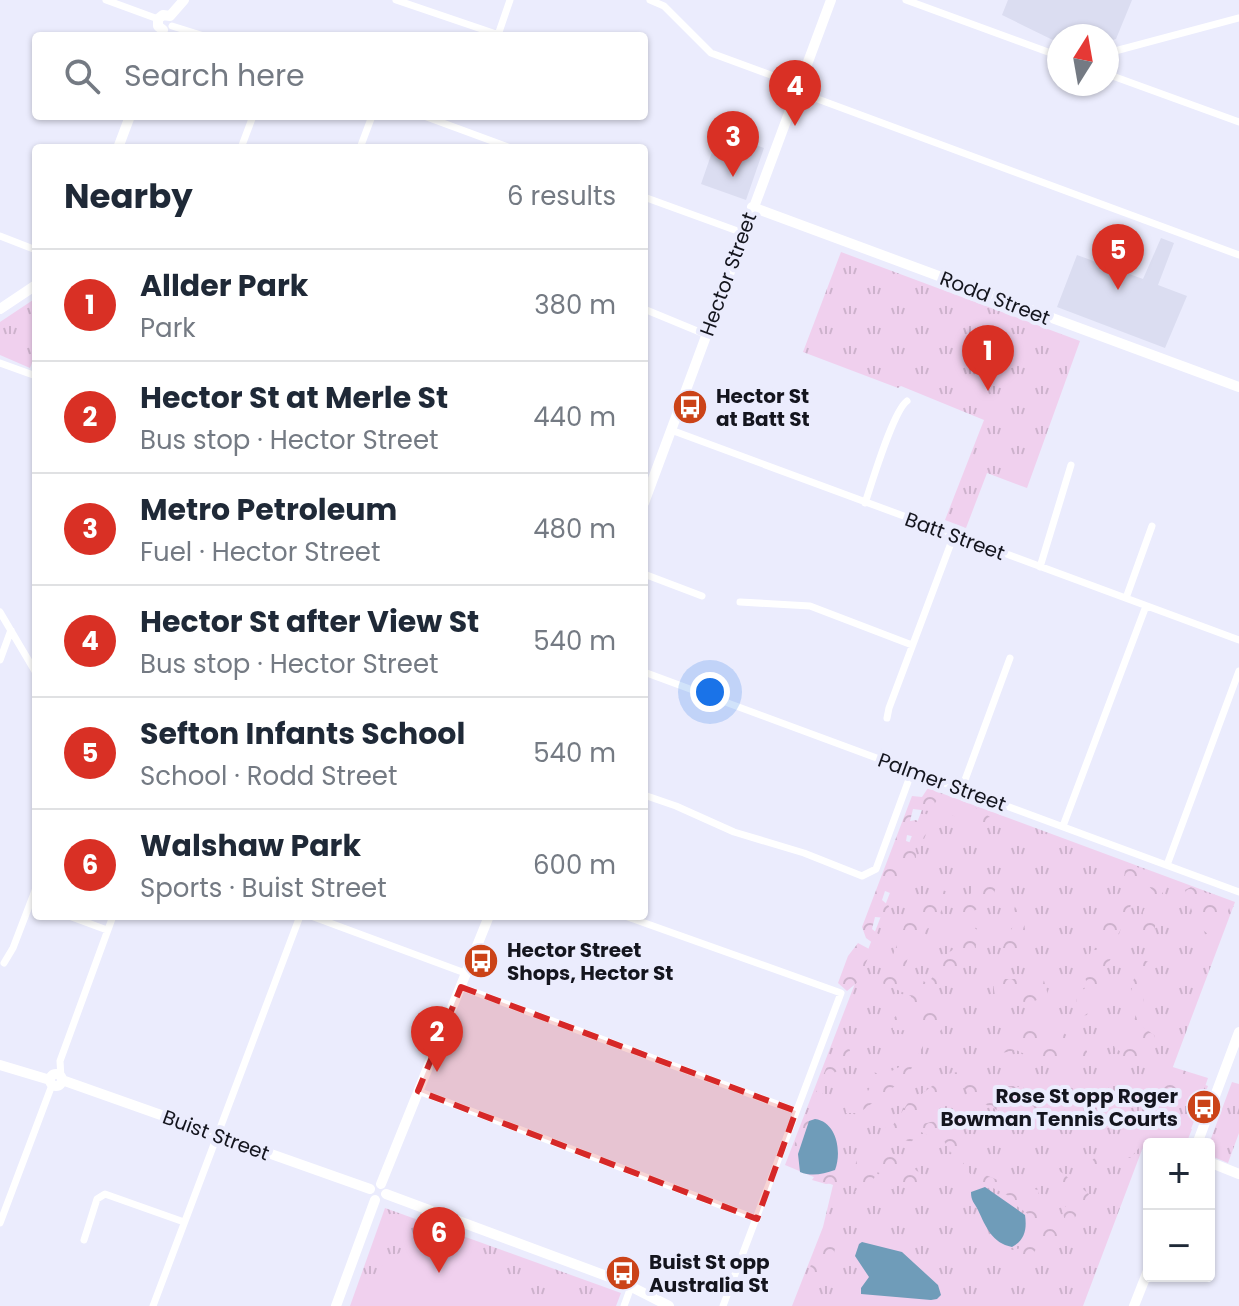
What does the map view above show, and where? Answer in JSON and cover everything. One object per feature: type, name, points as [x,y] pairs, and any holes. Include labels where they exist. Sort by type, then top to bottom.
[{"type":"street","points":[[106,0],[164,25],[189,32]]},
{"type":"street","points":[[164,25],[184,0]]},
{"type":"street","points":[[396,0],[491,32]]},
{"type":"street","points":[[501,32],[510,0]]},
{"type":"street","points":[[650,0],[664,6],[711,53],[1239,255]]},
{"type":"street","name":"Hector Street","points":[[648,492],[831,0]]},
{"type":"street","points":[[906,0],[1047,52]]},
{"type":"street","points":[[1119,50],[1239,18]]},
{"type":"street","points":[[1119,78],[1239,122]]},
{"type":"street","points":[[120,144],[128,120]]},
{"type":"street","points":[[242,144],[252,120]]},
{"type":"street","points":[[362,144],[370,120]]},
{"type":"street","points":[[435,120],[501,144]]},
{"type":"street","points":[[483,144],[485,138]]},
{"type":"street","points":[[648,198],[743,233]]},
{"type":"street","name":"Rodd Street","points":[[752,207],[1239,387]]},
{"type":"street","points":[[0,236],[32,248]]},
{"type":"street","points":[[0,309],[32,288]]},
{"type":"street","points":[[648,311],[707,335]]},
{"type":"street","points":[[0,363],[32,373]]},
{"type":"street","points":[[865,503],[892,426],[902,404],[907,401]]},
{"type":"street","name":"Batt Street","points":[[671,430],[1239,640]]},
{"type":"street","points":[[1040,567],[1071,465]]},
{"type":"street","points":[[1126,598],[1152,526]]},
{"type":"street","points":[[887,718],[954,535]]},
{"type":"street","points":[[648,576],[702,596]]},
{"type":"street","points":[[740,602],[810,606],[912,645]]},
{"type":"street","points":[[1063,826],[1146,606]]},
{"type":"street","points":[[0,612],[32,666]]},
{"type":"street","points":[[0,660],[11,630]]},
{"type":"street","points":[[962,788],[1010,658]]},
{"type":"street","points":[[1167,865],[1239,671]]},
{"type":"street","name":"Palmer Street","points":[[648,673],[1239,892]]},
{"type":"street","points":[[648,796],[734,832],[804,853],[862,876],[876,869],[912,771]]},
{"type":"street","points":[[4,963],[32,905]]},
{"type":"street","points":[[80,920],[107,930]]},
{"type":"street","points":[[0,1223],[56,1081],[60,1061],[111,920]]},
{"type":"street","points":[[153,1306],[298,920]]},
{"type":"street","points":[[322,920],[465,973]]},
{"type":"street","points":[[384,1189],[418,1091],[487,920]]},
{"type":"street","points":[[636,920],[841,993],[723,1306]]},
{"type":"street","points":[[461,987],[796,1111]]},
{"type":"street","points":[[1199,1138],[1239,1032]]},
{"type":"street","name":"Buist Street","points":[[0,1065],[216,1136],[372,1195]]},
{"type":"street","points":[[418,1091],[757,1219]]},
{"type":"street","points":[[1215,1164],[1239,1174]]},
{"type":"street","points":[[336,1306],[376,1184],[631,1287],[669,1306]]},
{"type":"street","points":[[84,1240],[97,1199],[102,1195],[184,1222]]},
{"type":"street","points":[[1134,1306],[1143,1282]]},
{"type":"street","points":[[624,1306],[631,1287]]},
{"type":"highlighted area","points":[[461,987],[796,1111],[757,1219],[418,1091]]},
{"type":"shaded area","points":[[1008,0],[1132,0],[1119,32],[1119,24],[1047,24],[1047,37],[1002,15]]},
{"type":"shaded area","points":[[719,132],[764,148],[746,200],[701,184]]},
{"type":"shaded area","points":[[1161,238],[1174,243],[1158,285],[1187,296],[1165,348],[1057,307],[1077,255],[1143,279]]},
{"type":"green space","points":[[841,252],[1080,341],[1027,488],[987,473],[966,528],[945,520],[984,420],[901,386],[898,388],[803,352]]},
{"type":"green space","points":[[32,301],[30,368],[0,355],[0,322]]},
{"type":"green space","points":[[928,788],[941,795],[929,811],[913,809],[910,821],[916,820],[929,827],[924,839],[907,835],[906,841],[915,844],[916,857],[903,891],[895,895],[885,891],[882,900],[889,906],[887,918],[875,917],[872,929],[882,937],[877,946],[866,938],[862,927],[912,796],[922,797]]},
{"type":"green space","points":[[930,789],[1235,902],[1171,1072],[1208,1086],[1187,1138],[1143,1138],[1143,1147],[1083,1306],[792,1306],[823,1227],[833,1185],[785,1165]]},
{"type":"green space","points":[[949,802],[973,806],[990,817],[984,823],[984,830],[978,833],[966,827],[965,821],[952,815],[952,810],[941,808]]},
{"type":"green space","points":[[1126,863],[1167,878],[1169,882],[1157,902],[1154,939],[1146,941],[1141,935],[1143,912],[1153,891],[1148,885],[1124,878]]},
{"type":"green space","points":[[993,881],[996,887],[992,900],[974,911],[970,924],[977,930],[975,959],[971,965],[953,969],[933,994],[931,1005],[949,1022],[940,1031],[893,1030],[892,1020],[911,996],[882,983],[907,919],[935,885],[950,894],[939,915],[910,949],[905,969],[928,984],[948,953],[957,947],[958,918],[975,885]]},
{"type":"green space","points":[[1191,887],[1231,903],[1219,934],[1211,936],[1197,926],[1185,890]]},
{"type":"green space","points":[[1129,888],[1134,894],[1127,918],[1115,940],[1115,953],[1102,971],[1103,989],[1091,1003],[1087,1015],[1081,1016],[1078,1014],[1076,994],[1087,987],[1085,975],[1091,950],[1108,947],[1109,941],[1103,938],[1106,915],[1112,901]]},
{"type":"green space","points":[[1015,906],[1024,907],[1025,940],[1013,956],[1000,953],[1016,920],[1013,915]]},
{"type":"green space","points":[[858,943],[871,950],[859,981],[847,991],[838,983],[848,956]]},
{"type":"green space","points":[[1143,960],[1149,962],[1139,1020],[1155,1036],[1154,1044],[1139,1045],[1145,1057],[1132,1067],[1114,1047],[1119,1038],[1126,1036],[1127,1024],[1135,1018],[1136,1011],[1130,1004],[1133,981]]},
{"type":"green space","points":[[1033,968],[1041,970],[1048,995],[1030,1003],[995,996],[993,983],[1005,979],[1028,979]]},
{"type":"green space","points":[[1031,1019],[1060,1030],[1087,1051],[1087,1066],[1072,1060],[1040,1061],[1016,1050],[1002,1053],[987,1049],[991,1041],[1003,1042],[1011,1038],[1024,1021]]},
{"type":"green space","points":[[890,1037],[914,1044],[921,1039],[925,1042],[907,1077],[859,1113],[846,1113],[845,1100],[866,1094],[870,1088],[865,1081],[874,1072],[882,1076],[905,1064],[905,1050],[888,1047]]},
{"type":"green space","points":[[838,1045],[848,1045],[852,1057],[843,1068],[828,1076],[801,1167],[795,1168],[788,1160],[827,1066],[840,1060]]},
{"type":"green space","points":[[1163,1064],[1208,1078],[1192,1124],[1187,1120],[1191,1107],[1186,1103],[1178,1109],[1150,1086],[1152,1079],[1160,1076],[1157,1069]]},
{"type":"green space","points":[[966,1070],[999,1090],[1012,1086],[1029,1091],[1045,1102],[1043,1108],[1050,1119],[1069,1122],[1069,1118],[1057,1118],[1057,1111],[1070,1109],[1074,1125],[1036,1121],[1038,1113],[1023,1104],[1017,1105],[1007,1115],[973,1098],[963,1087],[951,1082],[931,1099],[923,1124],[936,1121],[948,1123],[960,1137],[960,1147],[951,1153],[940,1134],[930,1136],[921,1132],[911,1142],[881,1132],[893,1125],[912,1097],[919,1096],[948,1074]]},
{"type":"green space","points":[[1232,1082],[1239,1084],[1239,1133],[1228,1163],[1215,1158],[1215,1138],[1211,1138]]},
{"type":"green space","points":[[837,1120],[845,1138],[837,1183],[812,1180],[820,1168],[826,1129]]},
{"type":"green space","points":[[1163,1122],[1178,1123],[1192,1129],[1188,1138],[1180,1138],[1181,1134],[1176,1131],[1170,1138],[1143,1138],[1143,1144],[1130,1158],[1123,1155],[1124,1144],[1139,1135],[1150,1135],[1150,1131]]},
{"type":"green space","points":[[875,1147],[888,1150],[924,1176],[918,1192],[895,1179],[893,1189],[881,1189],[882,1174],[877,1172],[866,1195],[855,1192],[862,1184],[863,1175],[855,1167],[857,1158],[874,1164],[877,1160],[869,1153]]},
{"type":"green space","points":[[959,1156],[972,1177],[983,1174],[1015,1187],[1039,1190],[1040,1209],[1058,1235],[1051,1248],[1036,1249],[1031,1258],[1039,1261],[1036,1268],[1000,1255],[1002,1248],[1021,1248],[1031,1224],[1028,1214],[1014,1204],[1015,1199],[993,1188],[966,1184],[951,1165]]},
{"type":"green space","points":[[1097,1156],[1116,1156],[1116,1166],[1099,1170],[1090,1184],[1081,1181],[1084,1167]]},
{"type":"green space","points":[[1052,1165],[1089,1194],[1068,1229],[1062,1211],[1068,1203],[1044,1184]]},
{"type":"green space","points":[[385,1208],[621,1293],[616,1306],[350,1306]]},
{"type":"green space","points":[[822,1233],[830,1233],[836,1243],[832,1262],[821,1274],[808,1276],[815,1249],[826,1242],[820,1238]]},
{"type":"green space","points":[[429,1241],[460,1245],[486,1256],[506,1276],[518,1306],[361,1306],[370,1282],[385,1263],[405,1250]]},
{"type":"water","points":[[809,1121],[822,1121],[833,1132],[838,1147],[835,1170],[822,1174],[800,1172],[798,1154]]},
{"type":"water","points":[[985,1187],[1025,1215],[1024,1234],[1012,1247],[999,1242],[990,1233],[972,1200],[971,1192]]},
{"type":"water","points":[[862,1242],[902,1252],[938,1285],[941,1295],[931,1300],[861,1294],[861,1288],[869,1277],[855,1256]]},
{"type":"place","name":"Hector St after View St","points":[[795,126]]},
{"type":"place","name":"Metro Petroleum","points":[[733,177]]},
{"type":"place","name":"Sefton Infants School","points":[[1118,290]]},
{"type":"place","name":"Allder Park","points":[[988,391]]},
{"type":"place","name":"Hector St at Batt St","points":[[690,407]]},
{"type":"place","name":"Hector Street Shops, Hector St","points":[[481,961]]},
{"type":"place","name":"Hector St at Merle St","points":[[437,1072]]},
{"type":"place","name":"Rose St opp Roger Bowman Tennis Courts","points":[[1204,1107]]},
{"type":"place","name":"Walshaw Park","points":[[439,1273]]},
{"type":"place","name":"Buist St opp Australia St","points":[[623,1273]]}]
